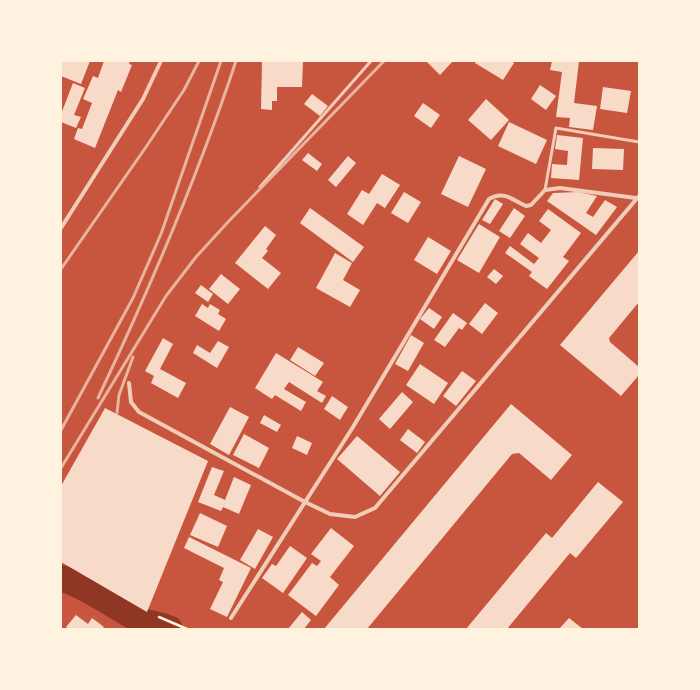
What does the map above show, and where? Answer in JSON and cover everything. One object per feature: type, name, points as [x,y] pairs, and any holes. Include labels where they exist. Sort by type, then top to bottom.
[{"type":"street","points":[[61,228],[143,99],[161,61]]},
{"type":"street","points":[[231,618],[353,427],[490,198],[501,194],[526,206],[531,204],[546,190],[560,188],[638,197]]},
{"type":"street","points":[[129,383],[131,402],[139,412],[305,502],[330,514],[355,517],[374,508],[638,197]]},
{"type":"lane","points":[[260,186],[371,61]]},
{"type":"lane","points":[[546,190],[556,128],[639,142]]},
{"type":"path","points":[[159,617],[187,629]]},
{"type":"building","points":[[61,61],[90,61],[81,84],[61,76]]},
{"type":"building","points":[[104,61],[130,61],[129,64],[132,65],[121,92],[118,90],[95,148],[74,139],[78,128],[82,129],[92,103],[83,99],[93,76],[98,78]]},
{"type":"building","points":[[262,61],[303,61],[302,87],[277,87],[277,101],[272,101],[272,110],[261,109]]},
{"type":"building","points":[[426,61],[453,61],[440,75]]},
{"type":"building","points":[[476,61],[512,61],[514,63],[503,80],[475,63]]},
{"type":"building","points":[[552,61],[579,61],[574,103],[597,106],[593,130],[569,127],[570,118],[556,117],[562,72],[550,70]]},
{"type":"building","points":[[73,83],[85,88],[74,115],[81,117],[76,128],[61,122],[61,114]]},
{"type":"building","points":[[540,85],[556,96],[546,110],[531,99]]},
{"type":"building","points":[[603,87],[631,91],[627,113],[600,109]]},
{"type":"building","points":[[312,94],[328,106],[320,116],[304,104]]},
{"type":"building","points":[[486,99],[509,120],[491,140],[468,120]]},
{"type":"building","points":[[423,103],[440,115],[431,128],[414,116]]},
{"type":"building","points":[[509,122],[547,140],[536,164],[498,146]]},
{"type":"building","points":[[557,135],[583,138],[579,180],[551,178],[552,164],[567,165],[568,151],[555,149]]},
{"type":"building","points":[[593,148],[624,149],[623,170],[592,169]]},
{"type":"building","points":[[308,153],[322,164],[317,171],[302,160]]},
{"type":"building","points":[[348,156],[356,163],[336,187],[328,180]]},
{"type":"building","points":[[459,156],[486,169],[468,207],[441,194]]},
{"type":"building","points":[[382,174],[400,185],[385,208],[377,203],[363,225],[347,214],[362,190],[369,194]]},
{"type":"building","points":[[404,192],[421,202],[408,223],[391,213]]},
{"type":"building","points":[[578,192],[597,196],[586,213],[593,217],[605,200],[617,207],[596,235],[547,201],[553,193]]},
{"type":"building","points":[[495,199],[503,204],[490,224],[482,220]]},
{"type":"building","points":[[310,208],[364,247],[353,262],[300,223]]},
{"type":"building","points":[[514,208],[525,216],[510,238],[499,231]]},
{"type":"building","points":[[548,209],[581,233],[563,257],[569,261],[547,289],[529,276],[532,272],[505,253],[510,246],[534,264],[539,258],[520,244],[528,233],[541,243],[551,230],[539,221]]},
{"type":"building","points":[[479,224],[500,237],[479,273],[457,260]]},
{"type":"building","points":[[265,226],[276,235],[266,249],[268,251],[262,258],[281,273],[268,289],[235,263]]},
{"type":"building","points":[[428,237],[451,251],[437,274],[414,260]]},
{"type":"building","points":[[639,251],[639,302],[609,338],[610,342],[639,367],[639,375],[621,396],[560,345]]},
{"type":"building","points":[[335,253],[352,263],[343,280],[360,290],[350,307],[316,288]]},
{"type":"building","points":[[494,269],[503,276],[496,284],[487,277]]},
{"type":"building","points":[[221,274],[240,289],[228,304],[209,289]]},
{"type":"building","points":[[201,285],[213,294],[208,302],[195,293]]},
{"type":"building","points":[[485,303],[498,313],[482,334],[469,324]]},
{"type":"building","points":[[202,304],[208,308],[210,304],[220,310],[218,314],[226,319],[219,331],[195,316]]},
{"type":"building","points":[[429,308],[442,317],[434,329],[420,319]]},
{"type":"building","points":[[453,313],[467,323],[462,330],[459,328],[445,347],[434,340]]},
{"type":"building","points":[[411,335],[424,343],[408,371],[395,364]]},
{"type":"building","points":[[163,338],[173,344],[160,369],[186,383],[178,398],[151,383],[154,376],[145,371]]},
{"type":"building","points":[[218,341],[229,347],[217,368],[193,353],[197,345],[210,353]]},
{"type":"building","points":[[298,347],[324,363],[315,376],[290,360]]},
{"type":"building","points":[[276,353],[323,382],[317,391],[326,396],[322,403],[289,382],[284,389],[306,402],[301,411],[275,395],[272,399],[255,388]]},
{"type":"building","points":[[420,364],[448,383],[434,404],[406,385]]},
{"type":"building","points":[[462,371],[476,381],[456,406],[443,396]]},
{"type":"building","points":[[402,392],[413,402],[390,429],[379,419]]},
{"type":"building","points":[[332,396],[348,407],[340,420],[324,409]]},
{"type":"building","points":[[511,404],[572,455],[551,480],[519,453],[512,454],[367,629],[324,629]]},
{"type":"building","points":[[230,407],[249,417],[229,455],[210,444]]},
{"type":"building","points":[[105,408],[208,461],[147,612],[61,562],[61,486]]},
{"type":"building","points":[[264,415],[281,425],[277,432],[260,423]]},
{"type":"building","points":[[408,429],[425,442],[417,453],[400,440]]},
{"type":"building","points":[[244,434],[269,448],[259,468],[233,455]]},
{"type":"building","points":[[297,436],[312,443],[307,455],[292,448]]},
{"type":"building","points":[[357,436],[400,472],[380,496],[337,459]]},
{"type":"building","points":[[212,467],[224,471],[214,495],[225,500],[234,477],[251,485],[239,514],[223,507],[221,511],[198,502]]},
{"type":"building","points":[[598,482],[623,502],[576,558],[570,553],[507,629],[466,629],[546,533],[552,538]]},
{"type":"building","points":[[200,513],[227,526],[218,547],[190,535]]},
{"type":"building","points":[[331,528],[354,546],[330,577],[339,585],[316,616],[288,595],[312,563],[317,566],[321,561],[311,554]]},
{"type":"building","points":[[258,529],[273,537],[255,569],[240,560]]},
{"type":"building","points":[[189,537],[251,568],[227,617],[210,609],[223,582],[219,580],[224,568],[184,548]]},
{"type":"building","points":[[290,546],[307,558],[283,593],[262,578],[272,564],[276,566]]},
{"type":"building","points":[[302,612],[311,620],[304,629],[288,629]]},
{"type":"building","points":[[76,615],[88,624],[92,618],[104,627],[102,629],[69,629],[66,627]]},
{"type":"building","points":[[569,618],[583,629],[559,629]]},
{"type":"waterway","points":[[61,578],[81,586],[138,619],[170,629]]},
{"type":"railway","points":[[61,269],[184,90],[199,61]]},
{"type":"railway","points":[[61,430],[133,298],[161,234],[221,61]]},
{"type":"railway","points":[[98,398],[172,231],[206,147],[236,61]]},
{"type":"railway","points":[[61,468],[166,296],[196,257],[384,61]]},
{"type":"railway","points":[[117,413],[119,395],[133,357]]}]
